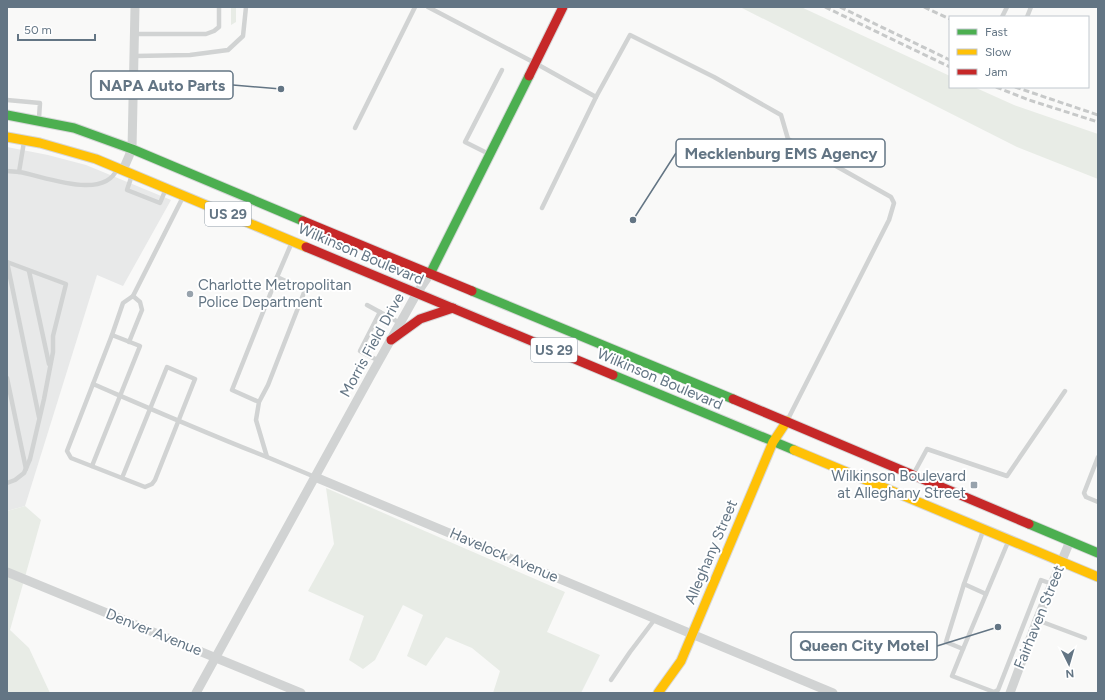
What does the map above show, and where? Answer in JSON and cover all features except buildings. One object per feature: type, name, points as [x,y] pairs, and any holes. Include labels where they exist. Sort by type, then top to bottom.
[{"type":"main road","name":"Morris Field Drive","points":[[430,274],[563,7]]},
{"type":"main road","name":"Wilkinson Boulevard","points":[[7,115],[74,128],[132,149],[787,421],[1098,553]]},
{"type":"main road","name":"Wilkinson Boulevard","points":[[7,137],[68,150],[120,169],[1098,577]]},
{"type":"main road","points":[[391,340],[420,319],[453,308]]},
{"type":"main road","name":"Alleghany Street","points":[[658,693],[681,661],[773,442],[787,421]]},
{"type":"street","points":[[120,169],[132,149],[135,56],[134,7]]},
{"type":"street","name":"Morris Field Drive","points":[[196,693],[400,323],[430,274]]},
{"type":"street","name":"Havelock Avenue","points":[[315,477],[458,535],[692,635],[833,693]]},
{"type":"street","name":"Fairhaven Street","points":[[1010,693],[1037,620],[1070,541]]},
{"type":"street","name":"Denver Avenue","points":[[7,572],[301,693]]},
{"type":"lane","points":[[135,56],[190,55],[228,50],[243,36],[246,7]]},
{"type":"lane","points":[[355,128],[415,7]]},
{"type":"lane","points":[[428,7],[596,97]]},
{"type":"lane","points":[[1002,16],[1007,7]]},
{"type":"lane","points":[[135,34],[206,34],[219,27],[219,8]]},
{"type":"lane","points":[[542,208],[596,97],[630,35],[714,77],[781,115],[788,139],[891,197],[894,203],[889,220],[787,421]]},
{"type":"lane","points":[[489,154],[465,142],[502,70]]},
{"type":"lane","points":[[7,100],[40,104],[39,120]]},
{"type":"lane","points":[[20,172],[24,140]]},
{"type":"lane","points":[[7,171],[20,172],[81,185],[95,185],[108,181],[120,169]]},
{"type":"lane","points":[[132,174],[127,190],[160,203],[166,188]]},
{"type":"lane","points":[[122,478],[149,408],[167,367],[195,379],[156,480],[152,484],[144,487],[71,458],[67,451],[123,303],[133,296],[184,196]]},
{"type":"lane","points":[[259,402],[232,390],[293,241]]},
{"type":"lane","points":[[7,482],[15,480],[24,474],[30,459],[40,418],[53,352],[53,336],[66,284],[7,262],[40,418]]},
{"type":"lane","points":[[29,271],[50,368]]},
{"type":"lane","points":[[267,457],[256,420],[259,402],[268,385],[306,290],[277,277]]},
{"type":"lane","points":[[129,342],[142,310],[140,302],[133,296]]},
{"type":"lane","points":[[367,305],[400,323]]},
{"type":"lane","points":[[379,361],[360,351],[380,312]]},
{"type":"lane","points":[[92,466],[140,346],[112,335]]},
{"type":"lane","points":[[7,378],[26,469]]},
{"type":"lane","points":[[93,384],[178,421],[315,477]]},
{"type":"lane","points":[[913,474],[927,449],[1007,476],[1065,391]]},
{"type":"lane","points":[[1098,457],[1084,493],[1086,497],[1098,502]]},
{"type":"lane","points":[[963,649],[946,642],[983,529]]},
{"type":"lane","points":[[1009,540],[952,676],[994,692],[998,690],[1041,580],[1052,584]]},
{"type":"lane","points":[[964,584],[986,594]]},
{"type":"lane","points":[[611,680],[655,619]]},
{"type":"lane","points":[[1037,620],[1085,638]]},
{"type":"shaded area","points":[[231,7],[236,7],[236,22],[231,25]]},
{"type":"shaded area","points":[[740,7],[801,7],[949,76],[949,88],[976,88],[1014,105],[1098,134],[1098,179],[1017,147]]},
{"type":"shaded area","points":[[7,147],[48,155],[86,165],[171,200],[123,286],[97,275],[25,506],[7,511]]},
{"type":"shaded area","points":[[326,488],[565,592],[547,632],[600,655],[581,693],[493,693],[500,671],[472,648],[446,637],[426,666],[407,656],[423,615],[403,605],[375,660],[363,669],[349,660],[364,616],[308,591],[334,544]]},
{"type":"shaded area","points":[[25,506],[41,520],[10,630],[29,648],[50,693],[7,693],[7,511]]},
{"type":"railway","points":[[825,7],[949,67]]},
{"type":"railway","points":[[840,7],[949,60]]},
{"type":"railway","points":[[924,7],[949,19]]},
{"type":"railway","points":[[999,88],[1029,100],[1098,122]]},
{"type":"railway","points":[[1018,88],[1098,115]]},
{"type":"traffic: fast","points":[[430,274],[529,76]]},
{"type":"traffic: fast","points":[[7,115],[74,128],[132,149],[303,221]]},
{"type":"traffic: fast","points":[[472,291],[733,399]]},
{"type":"traffic: fast","points":[[613,375],[794,450]]},
{"type":"traffic: fast","points":[[1029,524],[1098,553]]},
{"type":"traffic: slow","points":[[7,137],[40,143],[96,159],[306,247]]},
{"type":"traffic: slow","points":[[658,693],[681,661],[773,442],[787,421]]},
{"type":"traffic: slow","points":[[794,450],[1098,577]]},
{"type":"traffic: jam","points":[[529,76],[563,7]]},
{"type":"traffic: jam","points":[[303,221],[472,291]]},
{"type":"traffic: jam","points":[[306,247],[613,375]]},
{"type":"traffic: jam","points":[[391,340],[420,319],[453,308]]},
{"type":"traffic: jam","points":[[733,399],[1029,524]]},
{"type":"place","name":"NAPA Auto Parts","points":[[281,89]]},
{"type":"place","name":"Mecklenburg EMS Agency","points":[[633,220]]},
{"type":"place","name":"Charlotte Metropolitan Police Department","points":[[190,294]]},
{"type":"place","name":"Wilkinson Boulevard at Alleghany Street","points":[[974,485]]},
{"type":"place","name":"Queen City Motel","points":[[998,627]]}]
